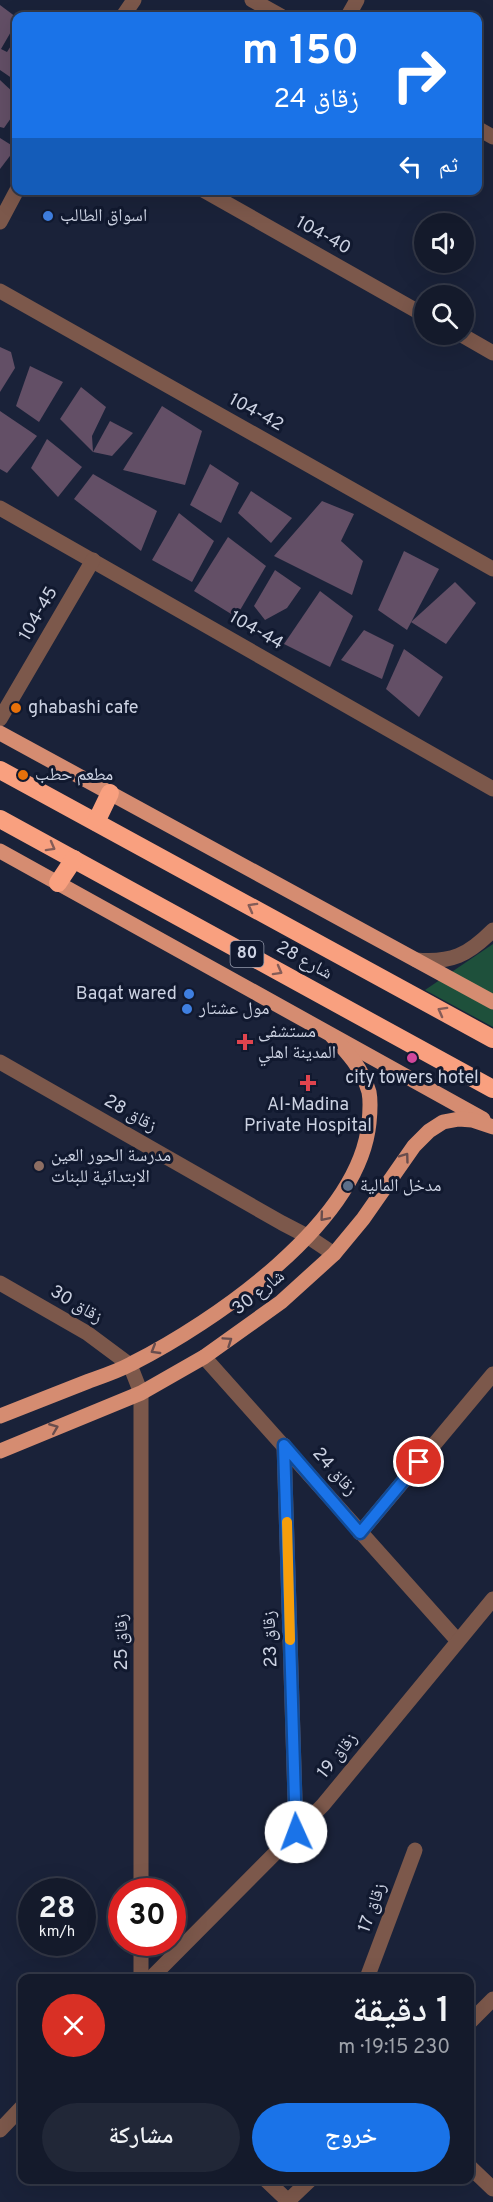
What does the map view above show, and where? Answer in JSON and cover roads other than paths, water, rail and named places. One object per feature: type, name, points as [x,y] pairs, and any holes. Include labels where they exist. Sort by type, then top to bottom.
[{"type":"highway","name":"شارع 28","points":[[0,770],[493,1039]]},
{"type":"highway","points":[[96,822],[110,793]]},
{"type":"highway","name":"شارع 28","points":[[0,819],[493,1089]]},
{"type":"highway","points":[[58,883],[74,859]]},
{"type":"main road","points":[[0,733],[493,1002]]},
{"type":"main road","points":[[0,851],[493,1126]]},
{"type":"main road","name":"شارع 30","points":[[0,1416],[130,1365],[191,1329],[240,1295],[307,1236],[323,1218],[350,1182],[359,1163],[368,1134],[370,1094],[356,1062],[332,1036]]},
{"type":"main road","name":"شارع 30","points":[[0,1450],[141,1392],[204,1357],[281,1302],[334,1254],[363,1219],[414,1146],[429,1131],[443,1122],[459,1119],[493,1126]]},
{"type":"street","points":[[252,0],[274,12]]},
{"type":"street","points":[[0,222],[14,195]]},
{"type":"street","name":"104-40","points":[[212,195],[414,309]]},
{"type":"street","name":"104-42","points":[[0,291],[493,569]]},
{"type":"street","points":[[474,342],[493,353]]},
{"type":"street","name":"104-44","points":[[0,508],[493,789]]},
{"type":"street","name":"104-45","points":[[0,718],[93,560]]},
{"type":"street","points":[[416,960],[438,962],[456,957],[478,944],[493,930]]},
{"type":"street","name":"زقاق 28","points":[[0,1062],[282,1224],[307,1236],[334,1254]]},
{"type":"street","name":"زقاق 30","points":[[0,1283],[87,1333],[130,1365]]},
{"type":"street","name":"زقاق 24","points":[[204,1357],[458,1640]]},
{"type":"street","points":[[130,1365],[141,1392]]},
{"type":"street","points":[[360,1533],[493,1374]]},
{"type":"street","name":"زقاق 25","points":[[141,1392],[141,1878]]},
{"type":"street","name":"زقاق 23","points":[[284,1445],[296,1832]]},
{"type":"street","name":"زقاق 19","points":[[155,1974],[323,1805],[493,1599]]},
{"type":"street","name":"زقاق 17","points":[[368,1974],[415,1850]]},
{"type":"street","points":[[141,1956],[141,1974]]},
{"type":"street","points":[[474,2018],[493,1999]]},
{"type":"street","points":[[0,2130],[18,2111]]},
{"type":"street","points":[[474,2171],[493,2189]]},
{"type":"street","points":[[270,2184],[289,2202],[306,2184]]},
{"type":"place","name":"اسواق الطالب","points":[[48,216]]},
{"type":"place","name":"ghabashi cafe","points":[[16,708]]},
{"type":"place","name":"مطعم حطب","points":[[23,775]]},
{"type":"place","name":"Baqat wared","points":[[189,994]]},
{"type":"place","name":"مول عشتار","points":[[187,1009]]},
{"type":"place","name":"مستشفى المدينة اهلي","points":[[245,1042]]},
{"type":"place","name":"city towers hotel","points":[[412,1058]]},
{"type":"place","name":"Al-Madina Private Hospital","points":[[308,1083]]},
{"type":"place","name":"مدرسة الحور العين الابتدائية للبنات","points":[[39,1166]]},
{"type":"place","name":"مدخل المالية","points":[[348,1186]]}]
